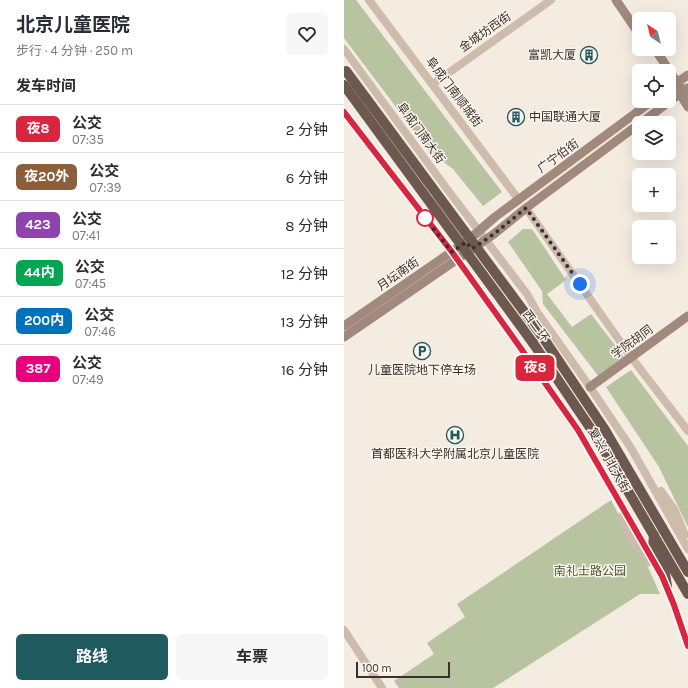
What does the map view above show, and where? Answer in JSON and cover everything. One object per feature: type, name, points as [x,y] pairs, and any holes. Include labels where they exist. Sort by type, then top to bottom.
[{"type":"highway","name":"西二环","points":[[344,69],[542,336],[605,430],[688,572]]},
{"type":"highway","name":"西二环","points":[[344,85],[533,343],[597,438],[688,594]]},
{"type":"highway","points":[[662,527],[688,557]]},
{"type":"highway","points":[[654,535],[653,548],[664,568],[667,586]]},
{"type":"main road","points":[[616,0],[632,24]]},
{"type":"main road","points":[[622,0],[632,15]]},
{"type":"main road","points":[[676,81],[688,75]]},
{"type":"main road","points":[[676,86],[685,93],[688,107]]},
{"type":"main road","name":"广宁伯街","points":[[652,116],[685,93]]},
{"type":"main road","name":"广宁伯街","points":[[469,246],[479,231],[495,217],[643,108]]},
{"type":"main road","name":"广宁伯街","points":[[469,246],[486,239],[632,130]]},
{"type":"main road","name":"月坛南街","points":[[344,326],[469,246]]},
{"type":"main road","name":"月坛南街","points":[[344,336],[454,256]]},
{"type":"main road","name":"学院胡同","points":[[590,387],[688,316]]},
{"type":"street","name":"阜成门南顺城街","points":[[369,0],[519,200]]},
{"type":"street","name":"金城坊西街","points":[[433,84],[551,0]]},
{"type":"street","name":"阜成门南大街","points":[[344,49],[447,189],[486,239]]},
{"type":"street","points":[[344,112],[420,209],[454,256]]},
{"type":"street","points":[[420,209],[447,189]]},
{"type":"street","points":[[433,199],[469,246]]},
{"type":"street","points":[[526,208],[630,358],[688,431]]},
{"type":"street","name":"复兴门北大街","points":[[486,239],[527,294],[674,509],[684,533],[688,548]]},
{"type":"street","name":"复兴门北大街","points":[[454,256],[578,430],[609,486],[612,498],[624,519],[629,534],[667,586]]},
{"type":"street","points":[[667,586],[688,646]]},
{"type":"street","points":[[344,630],[382,688]]},
{"type":"green space","points":[[344,0],[356,0],[502,192],[483,206],[453,169],[429,151],[344,38]]},
{"type":"green space","points":[[523,229],[532,229],[566,280],[547,294],[572,327],[591,314],[624,357],[599,377],[543,304],[542,291],[508,242]]},
{"type":"green space","points":[[631,370],[688,446],[688,527],[659,467],[606,387]]},
{"type":"green space","name":"南礼士路公园","points":[[611,500],[622,521],[625,531],[634,548],[648,567],[660,594],[640,594],[493,688],[399,688],[394,681],[434,654],[427,643],[465,617],[457,604]]},
{"type":"bus line","name":"夜8","points":[[344,112],[452,252],[584,439],[609,486],[644,543],[662,576],[667,586],[688,646]]},
{"type":"place","name":"富凯大厦","points":[[589,55]]},
{"type":"place","name":"中国联通大厦","points":[[516,117]]},
{"type":"place","name":"儿童医院地下停车场","points":[[422,351]]},
{"type":"place","name":"首都医科大学附属北京儿童医院","points":[[455,435]]},
{"type":"route","points":[[425,218],[452,252],[466,242],[472,249],[494,234],[526,208],[580,284]]}]
